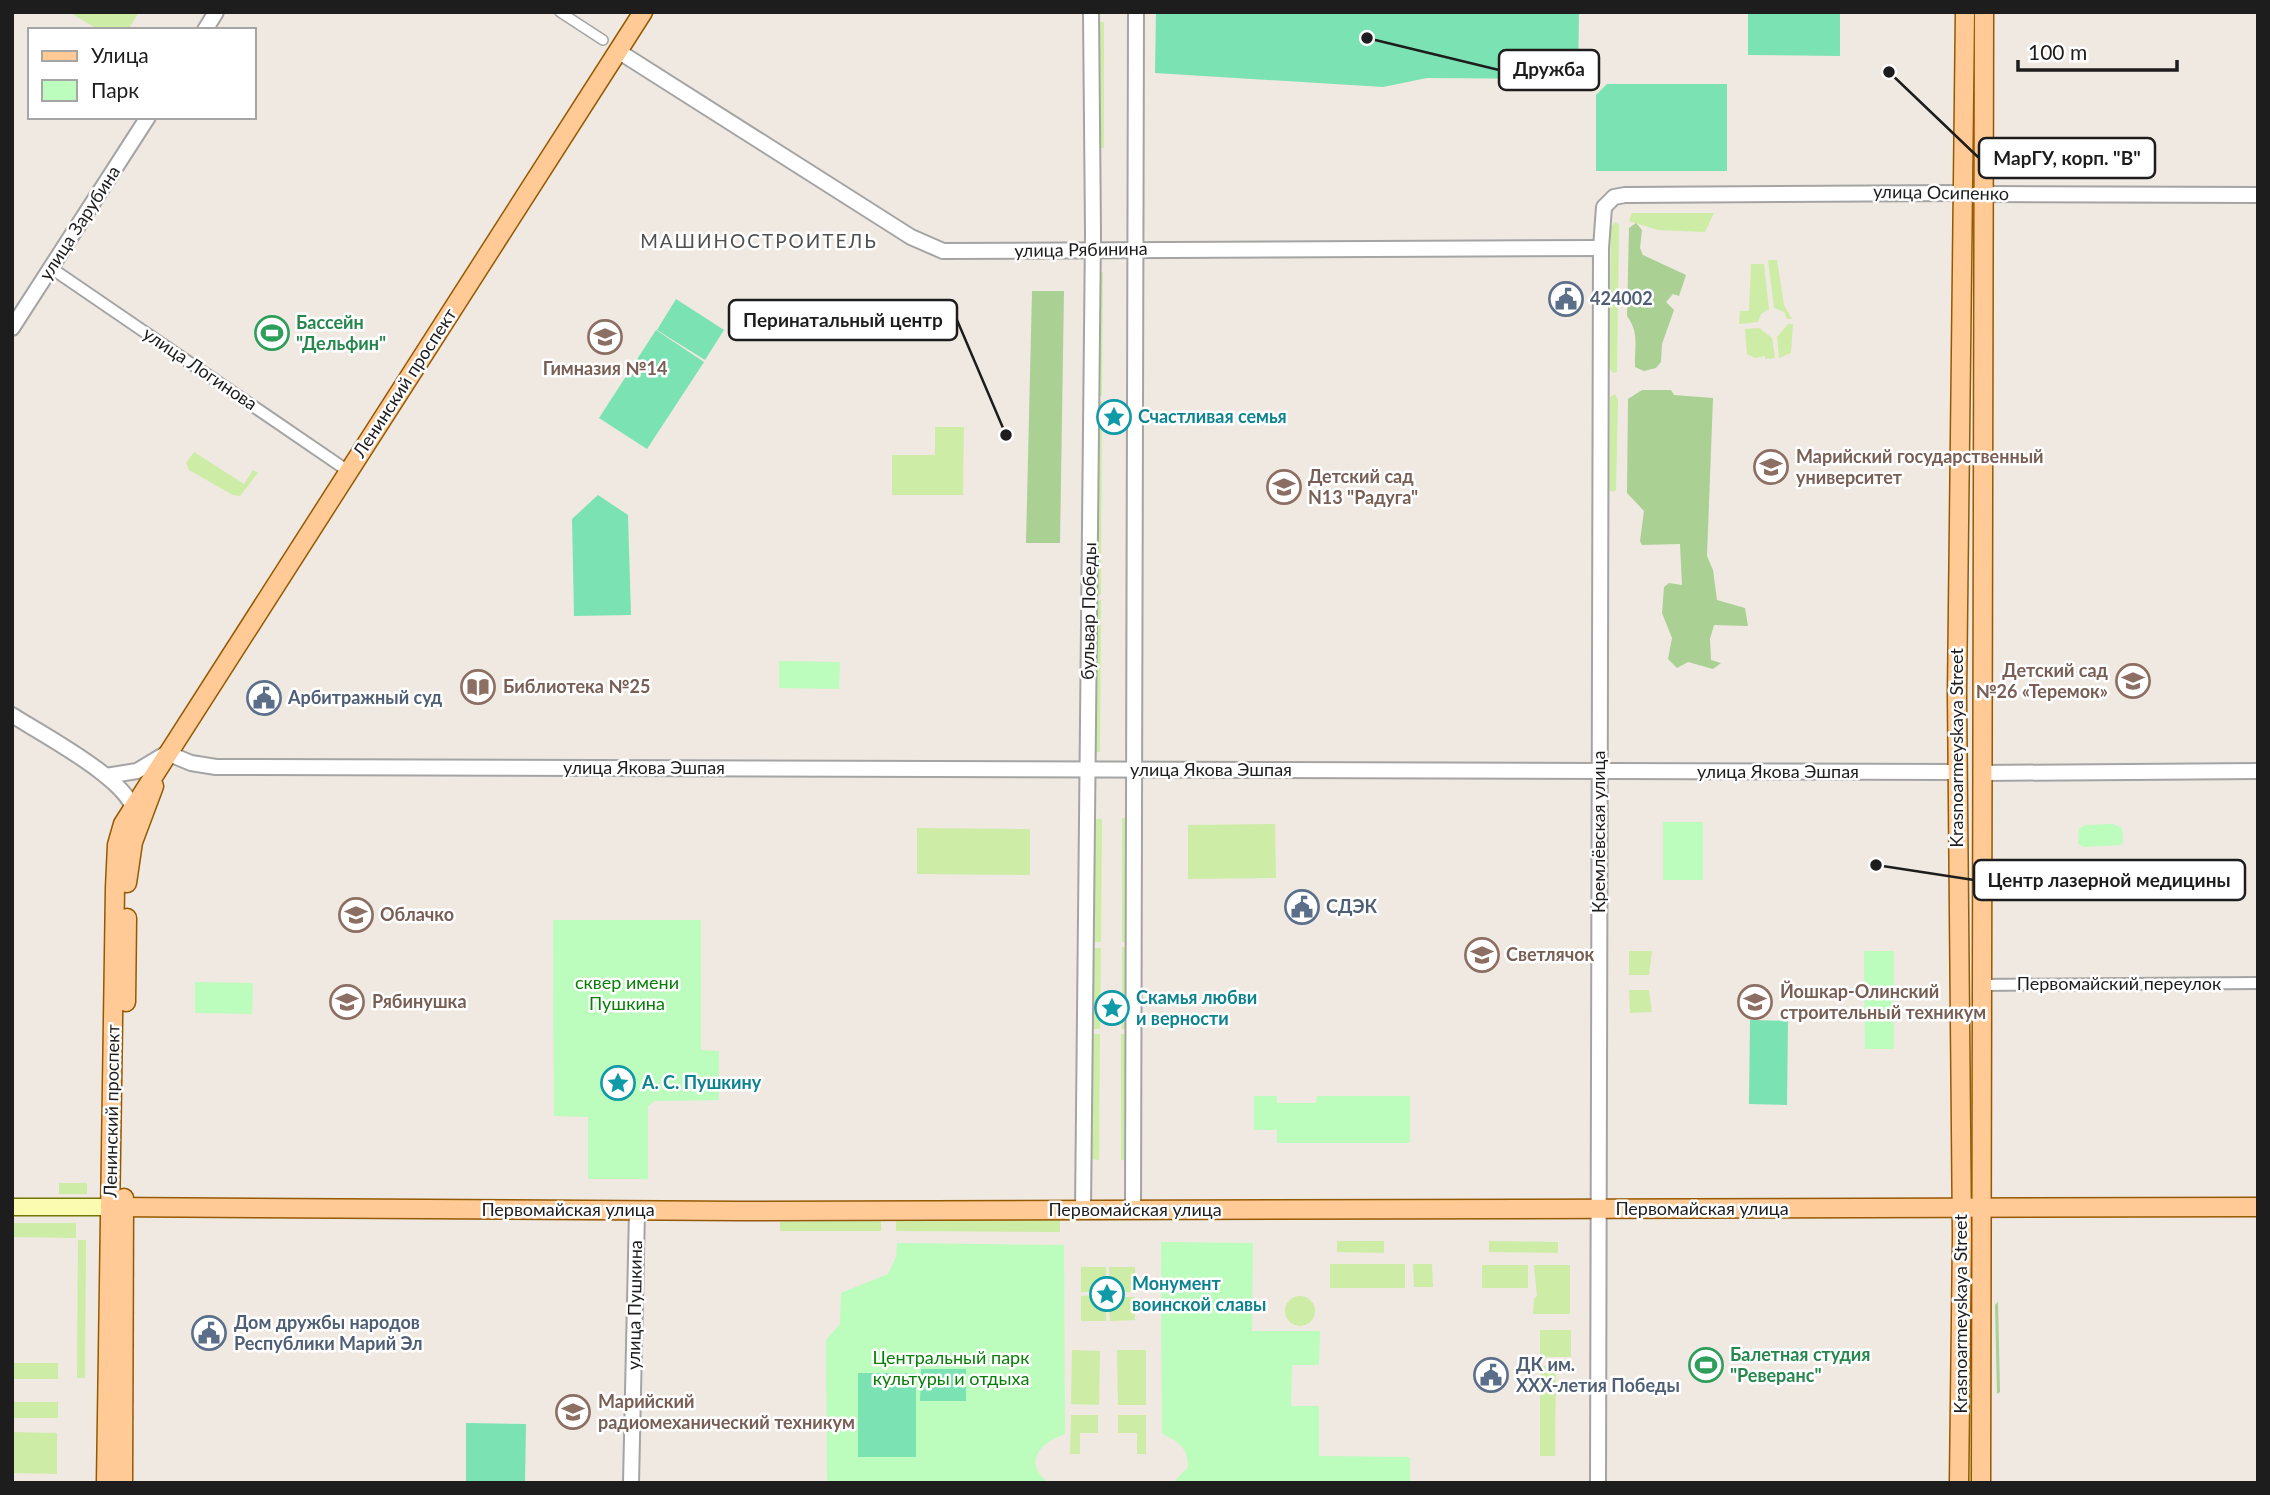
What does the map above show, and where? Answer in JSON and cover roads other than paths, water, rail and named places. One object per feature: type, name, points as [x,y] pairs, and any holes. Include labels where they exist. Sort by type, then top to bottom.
[{"type":"main road","name":"Ленинский проспект","points":[[122,1483],[117,1207],[117,845],[133,804],[643,12]]},
{"type":"main road","name":"Krasnoarmeyskaya Street","points":[[1959,1483],[1962,1208],[1957,772],[1965,12]]},
{"type":"main road","name":"Krasnoarmeyskaya Street","points":[[1981,1483],[1984,12]]},
{"type":"main road","name":"улица Осипенко","points":[[1964,193],[1983,194]]},
{"type":"main road","name":"Ленинский проспект","points":[[106,1483],[128,863],[167,753]]},
{"type":"main road","name":"улица Якова Эшпая","points":[[1957,772],[1981,773]]},
{"type":"main road","name":"Первомайская улица","points":[[12,1207],[637,1211],[2258,1207]]},
{"type":"street","points":[[206,28],[216,12]]},
{"type":"street","points":[[560,12],[603,40]]},
{"type":"street","name":"бульвар Победы","points":[[1083,1210],[1093,250],[1091,12]]},
{"type":"street","points":[[1133,1210],[1136,12]]},
{"type":"street","name":"улица Рябинина","points":[[618,51],[927,246],[943,251],[1601,248]]},
{"type":"street","name":"улица Зарубина","points":[[12,328],[147,119]]},
{"type":"street","name":"улица Осипенко","points":[[1625,195],[1964,193]]},
{"type":"street","name":"улица Осипенко","points":[[1983,194],[2258,195]]},
{"type":"street","name":"Кремлёвская улица","points":[[1598,1483],[1601,248],[1604,207],[1615,197],[1625,195]]},
{"type":"street","name":"улица Логинова","points":[[51,268],[348,471]]},
{"type":"street","points":[[12,715],[120,786],[133,804],[128,863]]},
{"type":"street","points":[[106,776],[138,771],[167,753]]},
{"type":"street","name":"улица Якова Эшпая","points":[[167,753],[191,763],[216,767],[1957,772]]},
{"type":"street","name":"улица Якова Эшпая","points":[[1981,773],[2258,771]]},
{"type":"street","name":"Первомайский переулок","points":[[1981,985],[2258,983]]},
{"type":"street","name":"улица Пушкина","points":[[631,1483],[637,1211]]},
{"type":"place","name":"Дружба","points":[[1367,38]]},
{"type":"place","name":"МарГУ, корп. \"В\"","points":[[1889,72]]},
{"type":"place","name":"424002","points":[[1566,299]]},
{"type":"place","name":"Бассейн \"Дельфин\"","points":[[272,333]]},
{"type":"place","name":"Гимназия №14","points":[[605,337]]},
{"type":"place","name":"Счастливая семья","points":[[1114,417]]},
{"type":"place","name":"Перинатальный центр","points":[[1006,435]]},
{"type":"place","name":"Марийский государственный университет","points":[[1771,467]]},
{"type":"place","name":"Детский сад N13 \"Радуга\"","points":[[1284,487]]},
{"type":"place","name":"Детский сад №26 «Теремок»","points":[[2133,681]]},
{"type":"place","name":"Библиотека №25","points":[[478,687]]},
{"type":"place","name":"Арбитражный суд","points":[[264,698]]},
{"type":"place","name":"Центр лазерной медицины","points":[[1876,865]]},
{"type":"place","name":"СДЭК","points":[[1302,907]]},
{"type":"place","name":"Облачко","points":[[356,915]]},
{"type":"place","name":"Светлячок","points":[[1482,955]]},
{"type":"place","name":"Рябинушка","points":[[347,1002]]},
{"type":"place","name":"Йошкар-Олинский строительный техникум","points":[[1755,1002]]},
{"type":"place","name":"Скамья любви и верности","points":[[1112,1008]]},
{"type":"place","name":"А. С. Пушкину","points":[[618,1083]]},
{"type":"place","name":"Монумент воинской славы","points":[[1107,1294]]},
{"type":"place","name":"Дом дружбы народов Республики Марий Эл","points":[[209,1333]]},
{"type":"place","name":"Балетная студия \"Реверанс\"","points":[[1706,1365]]},
{"type":"place","name":"ДК им. ХХХ-летия Победы","points":[[1491,1375]]},
{"type":"place","name":"Марийский радиомеханический техникум","points":[[573,1412]]},
{"type":"district","name":"МАШИНОСТРОИТЕЛЬ","points":[[759,241]]},
{"type":"park label","name":"сквер имени Пушкина","points":[[627,993]]},
{"type":"park label","name":"Центральный парк культуры и отдыха","points":[[951,1368]]}]
